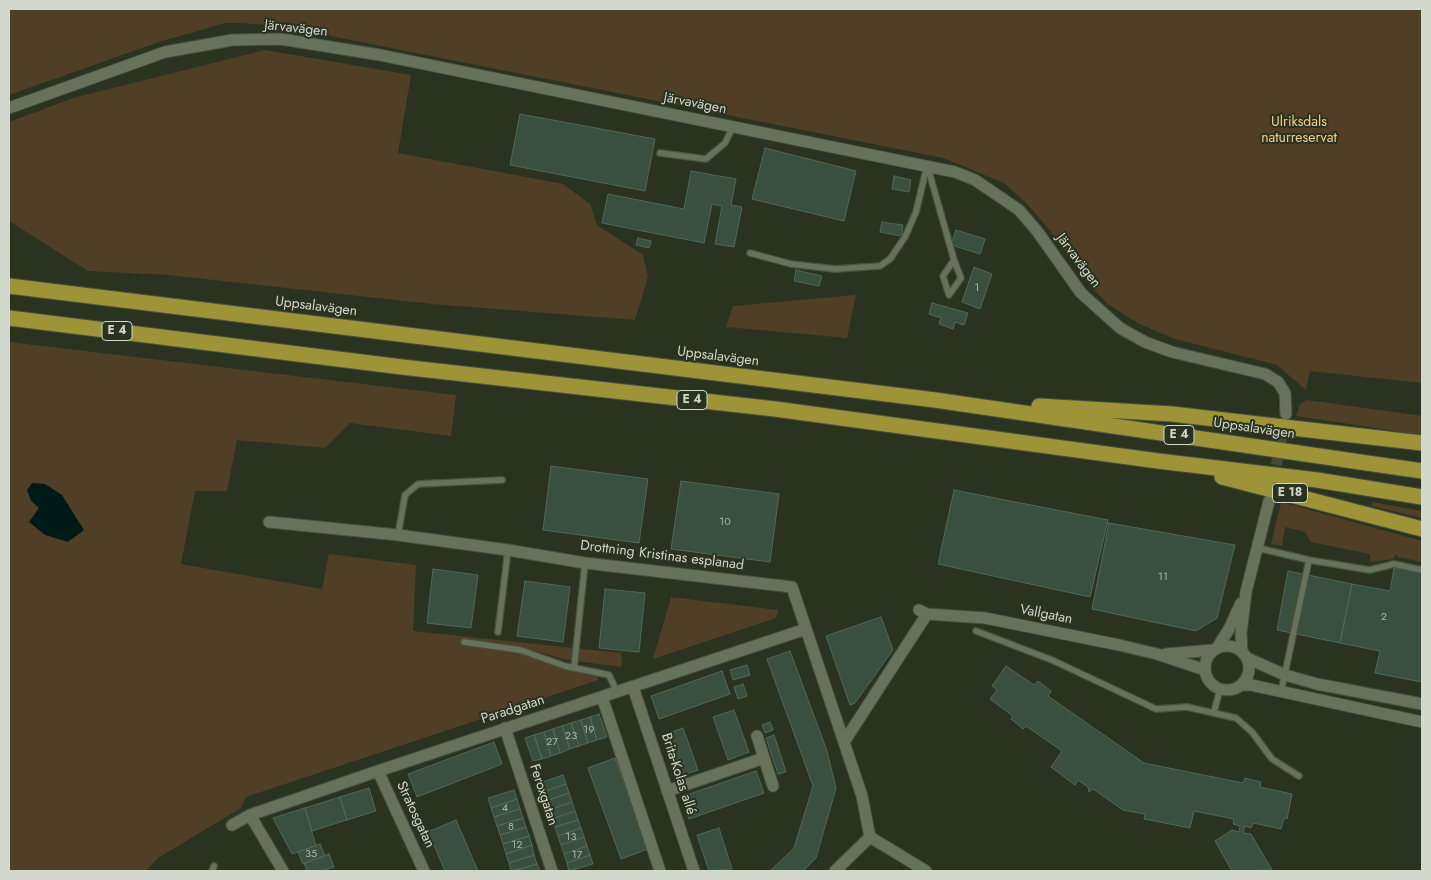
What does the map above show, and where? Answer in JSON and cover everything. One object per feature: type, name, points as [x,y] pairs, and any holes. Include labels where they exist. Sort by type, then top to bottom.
[{"type":"highway","name":"Uppsalavägen","points":[[9,286],[935,400],[1422,471]]},
{"type":"highway","name":"E 4","points":[[9,318],[392,366],[775,409],[1158,461],[1317,480],[1422,497]]},
{"type":"highway","name":"E 4","points":[[935,400],[1172,414],[1422,444]]},
{"type":"highway","name":"E 18","points":[[1158,461],[1294,494],[1422,529]]},
{"type":"street","name":"Järvavägen","points":[[9,108],[165,52],[232,40],[281,39],[380,55],[955,172],[975,180],[1019,210],[1037,231],[1081,293],[1120,328],[1146,342],[1172,352],[1265,374],[1278,382],[1285,393],[1286,414]]},
{"type":"street","points":[[1246,592],[1229,629],[1208,656],[1204,670],[1207,679],[1220,689],[1235,689],[1241,686],[1249,672],[1240,633],[1246,592],[1269,501]]},
{"type":"street","name":"Drottning Kristinas esplanad","points":[[269,522],[398,535],[585,563],[792,587],[862,796],[870,837]]},
{"type":"street","name":"Vallgatan","points":[[844,742],[923,612],[985,618],[1156,654],[1204,670]]},
{"type":"street","name":"Paradgatan","points":[[232,825],[250,815],[378,771],[806,629]]},
{"type":"street","points":[[1215,649],[1233,646],[1244,654],[1284,675],[1317,684],[1422,704]]},
{"type":"street","name":"Vallgatan","points":[[1156,654],[1215,649]]},
{"type":"street","points":[[1241,686],[1281,692],[1422,722]]},
{"type":"street","name":"Brita-Kolas allé","points":[[633,687],[694,871]]},
{"type":"street","points":[[602,697],[660,871]]},
{"type":"street","name":"Feroxgatan","points":[[505,728],[552,871]]},
{"type":"street","points":[[757,736],[773,786]]},
{"type":"street","points":[[667,791],[764,758]]},
{"type":"street","name":"Stratosgatan","points":[[378,771],[424,871]]},
{"type":"street","points":[[250,815],[283,871]]},
{"type":"street","points":[[835,871],[870,837],[926,871]]},
{"type":"lane","points":[[660,152],[706,159],[725,143],[733,127]]},
{"type":"lane","points":[[750,253],[791,264],[835,269],[880,266],[890,259],[905,237],[916,212],[927,166]]},
{"type":"lane","points":[[927,166],[961,278],[949,295],[943,276],[954,260]]},
{"type":"lane","points":[[398,535],[406,495],[418,484],[502,480]]},
{"type":"lane","points":[[1258,548],[1309,560],[1370,570],[1394,564],[1422,570]]},
{"type":"lane","points":[[498,632],[508,550]]},
{"type":"lane","points":[[1281,692],[1309,560]]},
{"type":"lane","points":[[574,668],[585,563]]},
{"type":"lane","points":[[976,631],[1052,660],[1156,709],[1187,707],[1236,718],[1252,732],[1272,759],[1299,776]]},
{"type":"lane","points":[[464,642],[520,650],[574,668],[609,675],[617,692]]},
{"type":"lane","points":[[1214,712],[1220,689]]},
{"type":"green space","name":"Ulriksdals naturreservat","points":[[9,9],[1422,9],[1422,383],[1310,371],[1306,390],[1277,365],[1175,339],[1139,324],[1108,304],[1091,287],[1048,228],[1026,203],[1004,183],[943,158],[281,26],[240,23],[225,23],[159,42],[9,95]]},
{"type":"green space","points":[[265,50],[411,75],[398,153],[563,184],[590,204],[597,225],[643,255],[648,277],[635,320],[432,304],[168,275],[88,271],[9,221],[9,122],[73,98]]},
{"type":"green space","points":[[856,295],[847,338],[726,327],[733,306]]},
{"type":"green space","points":[[9,342],[456,395],[451,436],[350,423],[325,448],[237,440],[227,491],[195,491],[181,564],[322,589],[329,554],[416,565],[413,631],[621,653],[622,667],[568,660],[531,650],[529,657],[597,676],[598,680],[246,797],[241,808],[158,858],[146,871],[9,871]]},
{"type":"green space","points":[[1307,400],[1422,416],[1422,435],[1296,416],[1300,404]]},
{"type":"green space","points":[[1281,502],[1422,541],[1422,562],[1398,557],[1396,554],[1393,559],[1370,562],[1370,554],[1311,542],[1305,532],[1285,527],[1282,546],[1271,544]]},
{"type":"green space","points":[[1372,502],[1422,511],[1422,518],[1372,506]]},
{"type":"green space","points":[[671,597],[778,610],[776,618],[653,659]]},
{"type":"water","points":[[32,483],[45,484],[62,495],[84,530],[68,542],[45,535],[29,522],[39,508],[31,501],[27,490]]},
{"type":"building","points":[[520,114],[655,139],[645,191],[510,165]]},
{"type":"building","points":[[765,148],[856,171],[844,221],[752,199]]},
{"type":"building","points":[[691,171],[736,179],[731,205],[742,207],[734,247],[715,244],[722,206],[712,204],[704,243],[602,223],[608,194],[684,209]]},
{"type":"building","points":[[894,176],[911,180],[909,192],[892,189]]},
{"type":"building","points":[[882,222],[903,225],[901,236],[880,232]]},
{"type":"building","points":[[956,230],[985,239],[980,254],[951,245]]},
{"type":"building","points":[[638,238],[651,241],[649,248],[636,245]]},
{"type":"building","points":[[974,267],[992,274],[980,309],[962,302]]},
{"type":"building","points":[[796,270],[822,276],[819,286],[794,281]]},
{"type":"building","points":[[932,303],[968,313],[964,325],[955,322],[953,329],[939,324],[941,318],[929,314]]},
{"type":"building","points":[[551,466],[648,479],[639,543],[543,530]]},
{"type":"building","points":[[681,481],[779,494],[770,562],[671,549]]},
{"type":"building","points":[[954,490],[1108,520],[1090,597],[938,564]]},
{"type":"building","points":[[1109,523],[1235,545],[1217,618],[1196,631],[1092,609]]},
{"type":"building","points":[[1394,568],[1422,573],[1422,682],[1375,673],[1380,651],[1340,643],[1352,584],[1390,591]]},
{"type":"building","points":[[433,569],[478,575],[471,628],[427,623]]},
{"type":"building","points":[[1288,571],[1352,584],[1340,643],[1277,630]]},
{"type":"building","points":[[525,581],[570,587],[563,642],[517,636]]},
{"type":"building","points":[[605,589],[645,593],[639,652],[599,648]]},
{"type":"building","points":[[881,617],[893,650],[855,703],[850,705],[826,636]]},
{"type":"building","points":[[790,651],[827,751],[836,788],[816,858],[803,871],[770,871],[794,848],[813,786],[767,659]]},
{"type":"building","points":[[747,665],[750,675],[733,680],[730,670]]},
{"type":"building","points":[[1006,666],[1034,685],[1038,681],[1051,691],[1048,696],[1144,763],[1243,783],[1245,778],[1261,782],[1260,787],[1292,794],[1287,819],[1284,818],[1281,829],[1253,823],[1251,828],[1245,826],[1243,833],[1251,834],[1272,870],[1232,871],[1215,841],[1232,830],[1239,832],[1240,826],[1233,824],[1234,819],[1194,811],[1190,828],[1144,819],[1145,814],[1123,810],[1093,789],[1089,792],[1088,787],[1078,780],[1075,785],[1051,767],[1062,751],[1026,726],[1023,729],[1011,719],[1013,716],[990,699],[997,690],[992,686]]},
{"type":"building","points":[[722,671],[730,694],[659,719],[651,696]]},
{"type":"building","points":[[743,684],[747,696],[738,699],[734,687]]},
{"type":"building","points":[[734,710],[749,752],[728,760],[713,717]]},
{"type":"building","points":[[599,714],[607,737],[597,740],[590,717]]},
{"type":"building","points":[[590,717],[597,740],[588,743],[581,720]]},
{"type":"building","points":[[581,720],[588,743],[579,746],[571,723]]},
{"type":"building","points":[[770,722],[773,730],[765,733],[762,725]]},
{"type":"building","points":[[571,723],[579,746],[570,749],[562,726]]},
{"type":"building","points":[[562,726],[570,749],[560,753],[553,729]]},
{"type":"building","points":[[683,728],[698,770],[677,777],[662,735]]},
{"type":"building","points":[[553,729],[560,753],[551,756],[544,732]]},
{"type":"building","points":[[544,732],[551,756],[542,759],[534,735]]},
{"type":"building","points":[[534,735],[542,759],[533,761],[525,738]]},
{"type":"building","points":[[774,735],[786,772],[778,774],[766,738]]},
{"type":"building","points":[[494,742],[502,764],[417,797],[408,774]]},
{"type":"building","points":[[615,758],[648,849],[621,859],[588,768]]},
{"type":"building","points":[[756,771],[764,793],[689,819],[681,797]]},
{"type":"building","points":[[563,775],[566,784],[543,792],[540,783]]},
{"type":"building","points":[[566,784],[569,793],[546,801],[543,792]]},
{"type":"building","points":[[369,788],[376,811],[347,820],[340,797]]},
{"type":"building","points":[[514,790],[517,799],[491,808],[488,798]]},
{"type":"building","points":[[569,793],[572,802],[549,810],[546,801]]},
{"type":"building","points":[[340,797],[347,820],[312,831],[305,808]]},
{"type":"building","points":[[517,799],[520,809],[494,817],[491,808]]},
{"type":"building","points":[[572,802],[575,811],[552,819],[549,810]]},
{"type":"building","points":[[305,808],[316,846],[292,854],[273,818]]},
{"type":"building","points":[[520,809],[523,818],[497,826],[494,817]]},
{"type":"building","points":[[575,811],[578,820],[555,827],[552,819]]},
{"type":"building","points":[[523,818],[526,827],[500,835],[497,826]]},
{"type":"building","points":[[456,820],[478,871],[445,871],[428,832]]},
{"type":"building","points":[[578,820],[581,828],[558,836],[555,827]]},
{"type":"building","points":[[526,827],[529,836],[503,844],[500,835]]},
{"type":"building","points":[[581,828],[584,837],[561,845],[558,836]]},
{"type":"building","points":[[719,828],[732,869],[709,871],[697,835]]},
{"type":"building","points":[[529,836],[532,845],[506,854],[503,844]]},
{"type":"building","points":[[584,837],[587,846],[564,854],[561,845]]},
{"type":"building","points":[[320,844],[325,856],[303,864],[298,852]]},
{"type":"building","points":[[532,845],[534,855],[509,863],[506,854]]},
{"type":"building","points":[[587,846],[590,855],[567,863],[564,854]]},
{"type":"building","points":[[329,854],[334,867],[321,871],[307,871],[304,863]]},
{"type":"building","points":[[534,855],[537,864],[511,871],[509,863]]},
{"type":"building","points":[[590,855],[593,864],[569,871],[567,863]]},
{"type":"building","points":[[537,864],[540,871],[514,871]]},
{"type":"tunnel","points":[[1273,481],[1285,421]]}]
